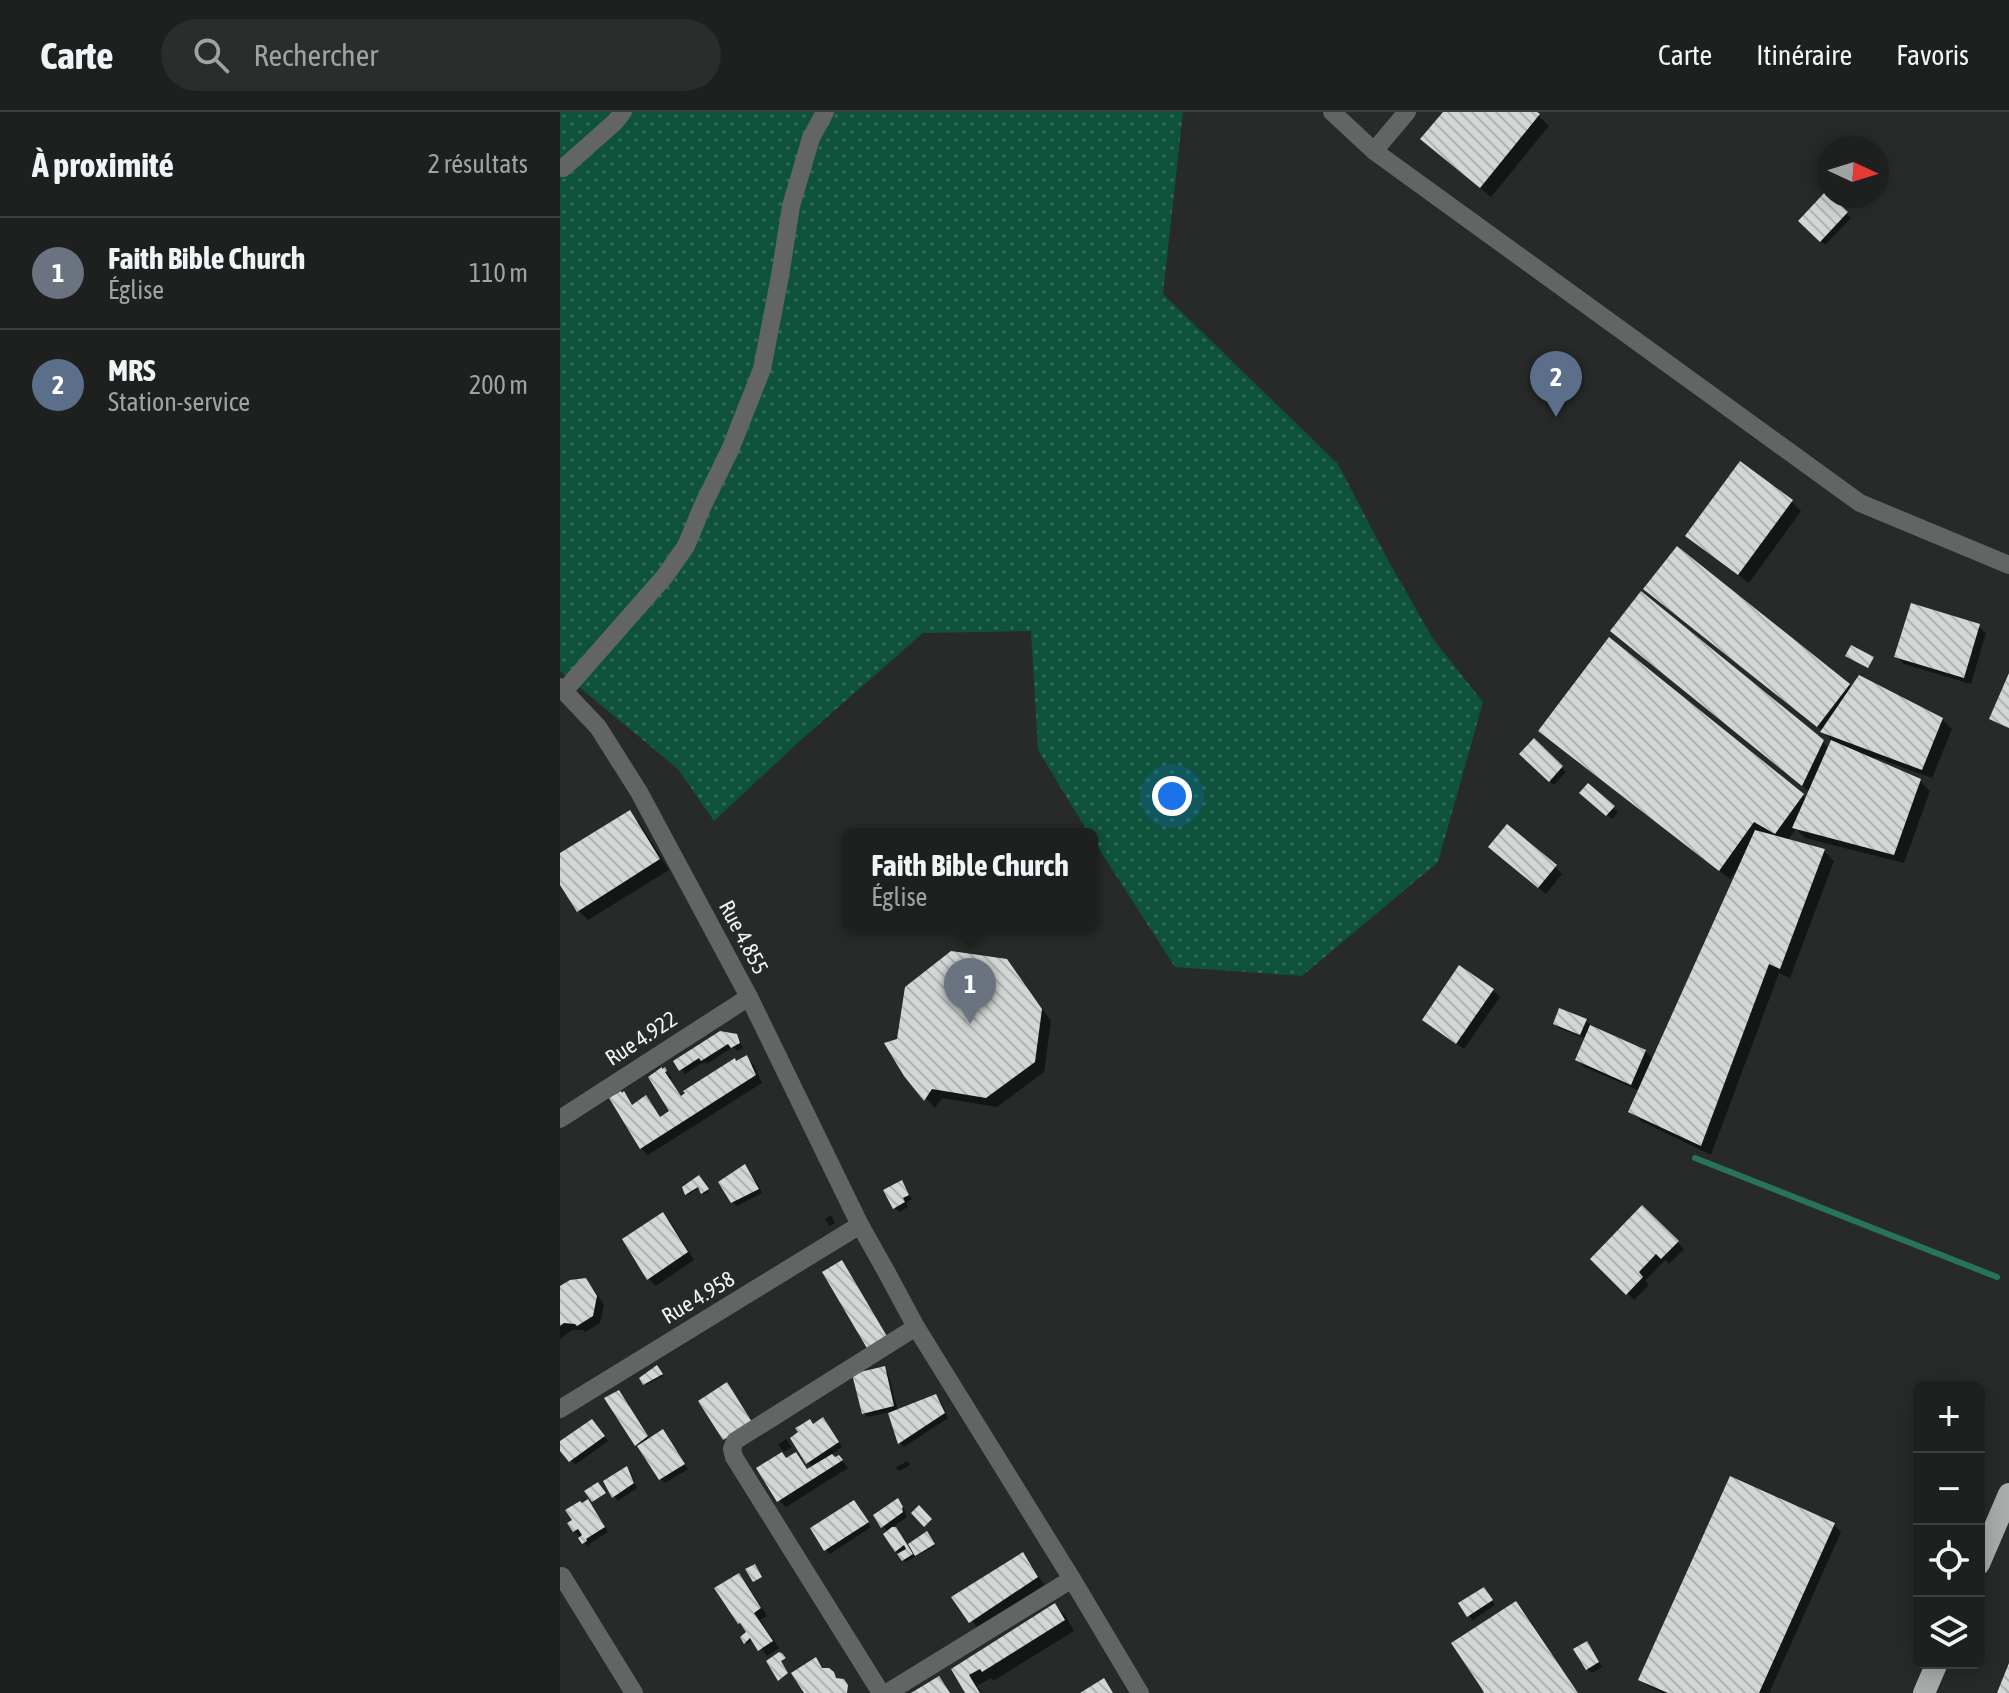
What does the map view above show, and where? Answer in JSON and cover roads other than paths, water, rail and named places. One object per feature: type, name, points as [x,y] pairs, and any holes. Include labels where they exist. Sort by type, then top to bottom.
[{"type":"highway","points":[[1985,1550],[2009,1494]]},
{"type":"highway","points":[[1924,1693],[1934,1669]]},
{"type":"street","points":[[563,168],[623,112]]},
{"type":"street","points":[[562,689],[665,576],[686,546],[730,450],[762,369],[791,206],[811,138],[825,112]]},
{"type":"street","points":[[1332,112],[1374,151],[1860,503],[2009,565]]},
{"type":"street","points":[[1374,151],[1407,112]]},
{"type":"street","name":"Rue 4.855","points":[[562,689],[598,727],[639,792],[749,997],[860,1225],[916,1327],[1072,1579],[1138,1693]]},
{"type":"street","name":"Rue 4.922","points":[[560,1119],[749,997]]},
{"type":"street","name":"Rue 4.958","points":[[560,1409],[860,1225]]},
{"type":"street","points":[[881,1693],[734,1457],[732,1449],[735,1441],[916,1327]]},
{"type":"street","points":[[562,1576],[634,1693]]},
{"type":"street","points":[[887,1693],[1072,1579]]},
{"type":"waterway","points":[[1695,1158],[1997,1277]]},
{"type":"place","name":"MRS","points":[[1556,417]]},
{"type":"place","name":"Faith Bible Church","points":[[970,1024]]}]
